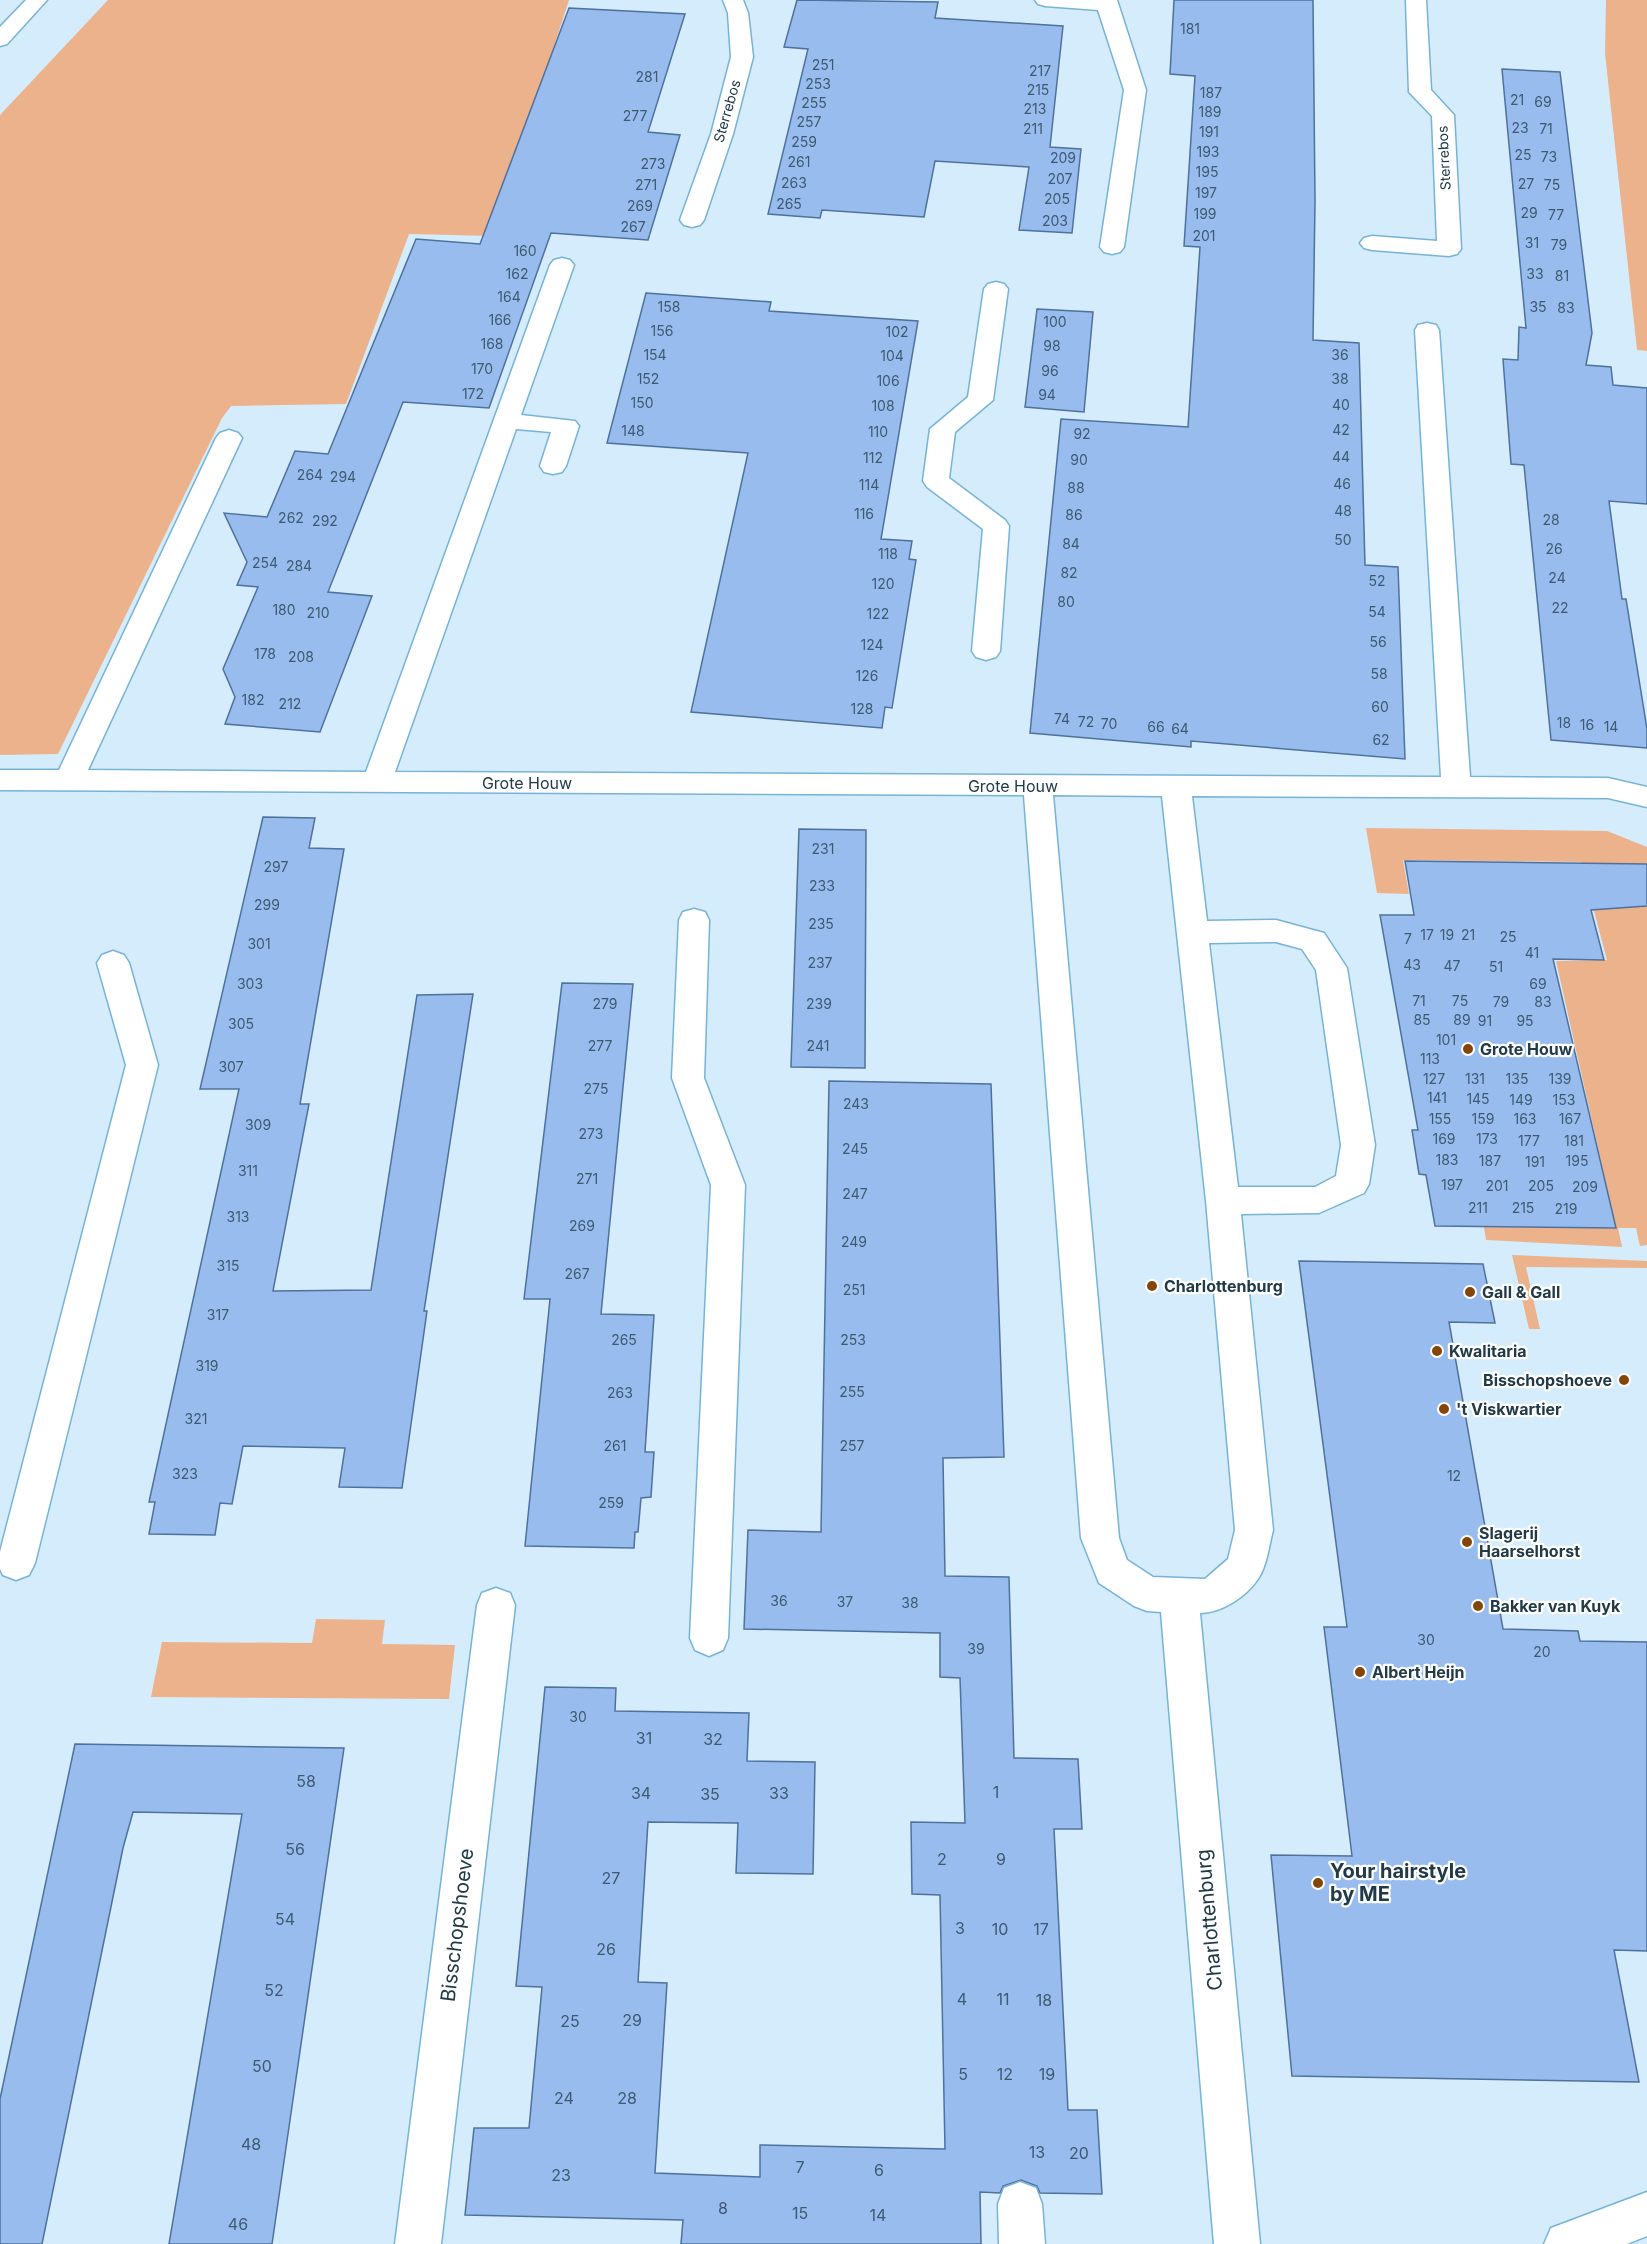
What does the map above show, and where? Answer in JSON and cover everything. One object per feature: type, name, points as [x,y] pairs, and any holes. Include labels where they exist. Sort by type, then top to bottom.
[{"type":"main road","points":[[0,40],[37,0]]},
{"type":"main road","name":"Sterrebos","points":[[692,219],[722,134],[742,57],[738,13],[733,0]]},
{"type":"main road","points":[[1046,0],[1107,2],[1135,90],[1112,247]]},
{"type":"main road","name":"Sterrebos","points":[[1372,243],[1449,249],[1443,115],[1420,92],[1416,0]]},
{"type":"main road","points":[[377,782],[562,265]]},
{"type":"main road","points":[[986,651],[996,526],[936,481],[943,429],[980,400],[996,289]]},
{"type":"main road","points":[[1427,330],[1456,788]]},
{"type":"main road","points":[[506,421],[566,426],[553,466]]},
{"type":"main road","points":[[69,780],[229,438]]},
{"type":"main road","name":"Grote Houw","points":[[0,780],[1608,788],[1647,798]]},
{"type":"main road","points":[[1038,786],[1100,1538],[1112,1571],[1147,1594],[1212,1596],[1244,1568],[1254,1530],[1223,1201],[1176,787]]},
{"type":"main road","points":[[694,920],[688,1078],[728,1185],[709,1638]]},
{"type":"main road","points":[[1193,932],[1276,931],[1313,941],[1331,968],[1358,1145],[1352,1184],[1319,1200],[1223,1201]]},
{"type":"main road","points":[[16,1563],[142,1065],[113,963]]},
{"type":"main road","name":"Charlottenburg","points":[[1179,1596],[1237,2244]]},
{"type":"main road","name":"Bisschopshoeve","points":[[418,2244],[496,1605]]},
{"type":"main road","points":[[1567,2244],[1647,2214]]},
{"type":"shaded area","points":[[108,0],[569,0],[492,236],[409,234],[346,404],[231,406],[222,418],[58,754],[0,755],[0,115]]},
{"type":"shaded area","points":[[1606,0],[1647,0],[1647,351],[1637,350],[1605,53]]},
{"type":"shaded area","points":[[1366,828],[1607,831],[1647,847],[1647,1245],[1640,1246],[1636,1228],[1618,1228],[1622,1247],[1486,1240],[1484,1227],[1616,1228],[1556,961],[1607,960],[1581,862],[1403,860],[1409,894],[1377,893]]},
{"type":"shaded area","points":[[1512,1255],[1647,1261],[1647,1268],[1526,1267],[1540,1329],[1529,1329]]},
{"type":"shaded area","points":[[316,1619],[385,1620],[382,1644],[455,1645],[449,1699],[151,1697],[162,1642],[312,1643]]},
{"type":"building","points":[[797,0],[938,2],[935,18],[1063,26],[1050,147],[1081,149],[1072,233],[1019,230],[1029,167],[935,161],[924,217],[822,210],[820,218],[768,214],[808,49],[784,47]]},
{"type":"building","points":[[1174,0],[1313,0],[1315,201],[1313,340],[1359,343],[1365,565],[1398,567],[1405,759],[1191,741],[1191,747],[1030,733],[1061,419],[1188,427],[1200,247],[1184,246],[1195,76],[1170,74]]},
{"type":"building","points":[[569,8],[685,14],[648,132],[680,135],[648,240],[551,233],[489,408],[403,402],[328,592],[372,596],[320,732],[225,724],[235,697],[223,669],[258,587],[237,585],[247,562],[224,513],[267,517],[295,451],[328,454],[416,239],[480,244]]},
{"type":"building","points":[[1502,69],[1560,72],[1592,333],[1586,365],[1611,367],[1613,385],[1647,388],[1647,504],[1609,501],[1622,599],[1626,599],[1647,729],[1647,748],[1551,740],[1524,465],[1511,464],[1503,359],[1518,360],[1519,327],[1526,328]]},
{"type":"building","points":[[646,293],[771,302],[769,311],[918,321],[881,539],[912,541],[909,559],[916,560],[892,708],[885,707],[882,728],[691,712],[748,453],[607,443]]},
{"type":"building","points":[[1037,309],[1093,312],[1084,412],[1025,407]]},
{"type":"building","points":[[263,817],[315,818],[309,848],[344,849],[300,1104],[309,1104],[273,1291],[371,1290],[417,995],[473,994],[424,1311],[427,1311],[402,1488],[339,1487],[345,1448],[243,1446],[232,1504],[220,1503],[215,1535],[149,1534],[155,1502],[149,1502],[239,1089],[200,1089]]},
{"type":"building","points":[[799,829],[866,830],[865,1068],[791,1067]]},
{"type":"building","points":[[1405,861],[1647,864],[1647,906],[1591,910],[1604,960],[1553,959],[1616,1228],[1435,1226],[1426,1175],[1419,1174],[1412,1130],[1418,1130],[1380,915],[1414,915]]},
{"type":"building","points":[[562,983],[633,984],[601,1314],[654,1315],[645,1452],[654,1452],[651,1497],[641,1498],[634,1548],[525,1546],[550,1299],[524,1299]]},
{"type":"building","points":[[829,1081],[991,1084],[1004,1457],[943,1458],[945,1576],[1009,1577],[1014,1758],[1078,1759],[1082,1829],[1054,1829],[1068,2110],[1097,2110],[1102,2194],[1040,2193],[1037,2186],[1021,2180],[1003,2186],[1000,2193],[980,2192],[981,2244],[681,2244],[683,2220],[465,2215],[474,2128],[529,2128],[542,1987],[516,1986],[545,1687],[616,1688],[615,1711],[749,1713],[747,1761],[815,1762],[813,1874],[736,1873],[738,1823],[648,1822],[638,1982],[667,1983],[655,2173],[760,2177],[760,2145],[945,2149],[940,1895],[912,1894],[911,1822],[965,1823],[960,1678],[940,1677],[940,1633],[744,1629],[748,1530],[821,1532]]},
{"type":"building","points":[[1299,1261],[1483,1264],[1495,1323],[1449,1322],[1503,1629],[1578,1631],[1580,1641],[1647,1642],[1647,1951],[1614,1950],[1639,2082],[1292,2076],[1271,1855],[1352,1856],[1324,1627],[1347,1627]]},
{"type":"building","points":[[75,1744],[344,1748],[272,2244],[169,2244],[242,1814],[133,1812],[123,1848],[42,2244],[0,2244],[0,2099]]},
{"type":"place","name":"Grote Houw","points":[[1468,1049]]},
{"type":"place","name":"Charlottenburg","points":[[1152,1286]]},
{"type":"place","name":"Gall & Gall","points":[[1470,1292]]},
{"type":"place","name":"Kwalitaria","points":[[1437,1351]]},
{"type":"place","name":"Bisschopshoeve","points":[[1624,1380]]},
{"type":"place","name":"'t Viskwartier","points":[[1444,1409]]},
{"type":"place","name":"Slagerij Haarselhorst","points":[[1467,1542]]},
{"type":"place","name":"Bakker van Kuyk","points":[[1478,1606]]},
{"type":"place","name":"Albert Heijn","points":[[1360,1672]]},
{"type":"place","name":"Your hairstyle by ME","points":[[1318,1883]]}]
